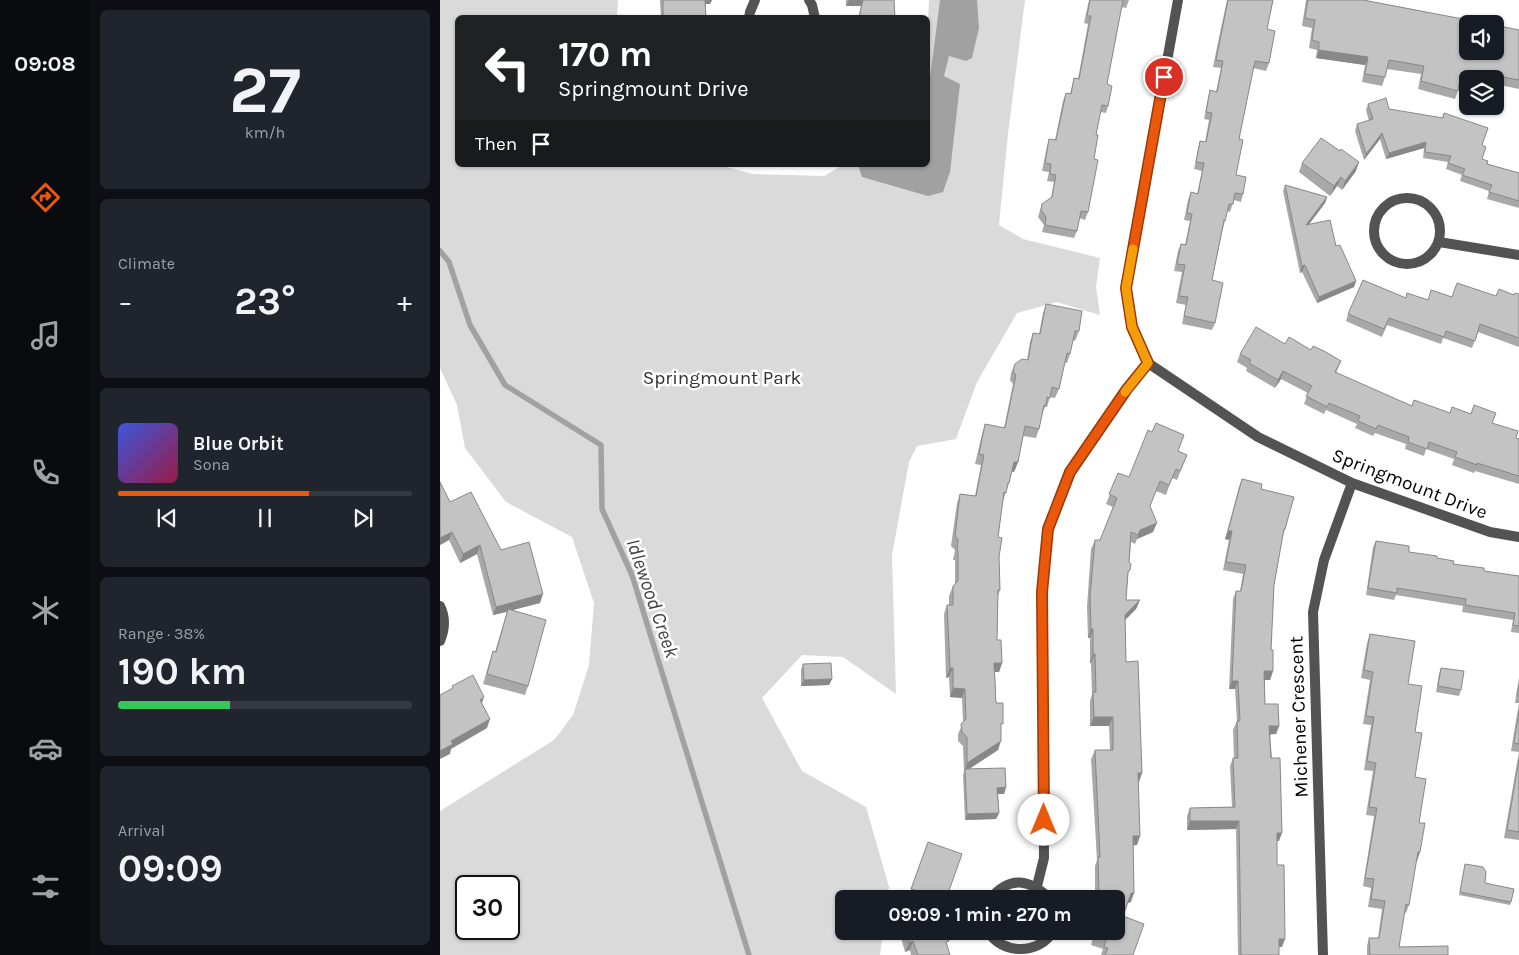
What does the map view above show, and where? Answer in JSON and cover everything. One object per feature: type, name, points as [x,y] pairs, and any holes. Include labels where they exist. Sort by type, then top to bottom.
[{"type":"street","points":[[750,15],[755,0]]},
{"type":"street","points":[[809,0],[814,15]]},
{"type":"street","points":[[1037,886],[1044,858],[1042,592],[1048,529],[1070,472],[1127,389],[1148,363],[1132,327],[1126,288],[1178,0]]},
{"type":"street","points":[[1414,198],[1426,203],[1434,211],[1439,221],[1441,233],[1439,242],[1432,253],[1424,260],[1408,264],[1397,263],[1385,256],[1377,247],[1373,232],[1375,220],[1382,208],[1392,201],[1414,198]]},
{"type":"street","points":[[1439,242],[1519,255]]},
{"type":"street","name":"Springmount Drive","points":[[1148,363],[1258,437],[1352,483],[1490,532],[1519,537]]},
{"type":"street","name":"Michener Crescent","points":[[1323,955],[1313,612],[1324,560],[1352,483]]},
{"type":"street","points":[[440,606],[444,614],[444,630],[440,641]]},
{"type":"street","points":[[997,890],[1015,882],[1037,886],[1041,890]]},
{"type":"street","points":[[993,940],[1000,946],[1014,952],[1026,952],[1046,940]]},
{"type":"green space","name":"Springmount Park","points":[[440,0],[618,0],[617,15],[455,15],[455,167],[727,167],[753,174],[824,176],[840,167],[930,167],[929,0],[1025,0],[1008,134],[999,225],[1023,239],[1100,258],[1096,287],[1100,315],[1057,302],[1017,313],[977,382],[956,439],[917,446],[909,462],[892,555],[896,694],[843,657],[802,655],[762,698],[802,771],[866,807],[888,890],[835,890],[835,940],[882,940],[880,955],[440,955],[440,811],[554,740],[573,715],[589,665],[594,603],[572,537],[506,502],[465,448],[457,405],[440,368]]},
{"type":"shaded area","points":[[940,0],[977,0],[979,28],[972,58],[966,61],[949,56],[944,76],[960,84],[950,172],[943,192],[928,196],[862,177],[859,167],[930,167],[930,78]]},
{"type":"building","points":[[663,0],[705,0],[706,15],[663,15]]},
{"type":"building","points":[[863,0],[894,0],[895,15],[860,15]]},
{"type":"building","points":[[1090,0],[1123,0],[1107,84],[1112,86],[1108,106],[1102,105],[1096,135],[1098,135],[1094,159],[1098,160],[1088,212],[1081,211],[1077,231],[1045,225],[1046,217],[1041,210],[1042,204],[1052,197],[1056,175],[1050,174],[1051,164],[1045,163],[1049,139],[1056,140],[1066,93],[1071,94],[1074,78],[1079,79],[1091,16],[1087,16]]},
{"type":"building","points":[[1228,0],[1273,0],[1267,29],[1275,31],[1269,63],[1255,61],[1239,139],[1243,140],[1236,175],[1246,177],[1243,194],[1235,193],[1233,204],[1229,204],[1212,280],[1223,283],[1215,323],[1184,316],[1188,297],[1179,296],[1185,265],[1177,264],[1181,244],[1186,245],[1192,214],[1187,213],[1191,192],[1198,194],[1204,163],[1196,162],[1200,141],[1206,142],[1212,113],[1206,112],[1210,90],[1217,92],[1223,61],[1216,60]]},
{"type":"building","points":[[1308,0],[1363,0],[1459,18],[1459,60],[1504,60],[1504,27],[1519,30],[1519,80],[1504,77],[1504,70],[1459,70],[1458,91],[1421,81],[1424,66],[1389,60],[1385,77],[1365,74],[1368,57],[1319,50],[1319,42],[1312,40],[1315,20],[1305,18]]},
{"type":"building","points":[[1386,98],[1389,109],[1443,118],[1444,113],[1488,128],[1482,145],[1486,147],[1482,159],[1488,161],[1487,164],[1519,173],[1519,201],[1489,192],[1492,185],[1462,175],[1465,169],[1448,163],[1451,156],[1425,152],[1426,142],[1389,153],[1382,133],[1366,154],[1357,124],[1373,119],[1368,104]]},
{"type":"building","points":[[1321,138],[1359,162],[1345,181],[1341,177],[1334,186],[1302,163]]},
{"type":"building","points":[[1285,185],[1327,197],[1306,225],[1330,220],[1336,246],[1340,245],[1356,281],[1319,297],[1305,265],[1302,266]]},
{"type":"building","points":[[1363,280],[1406,298],[1407,293],[1428,300],[1431,290],[1452,297],[1457,283],[1496,296],[1499,289],[1514,295],[1515,293],[1519,294],[1519,338],[1480,324],[1475,341],[1446,331],[1444,337],[1389,318],[1384,329],[1348,314]]},
{"type":"building","points":[[1046,304],[1082,311],[1079,331],[1075,331],[1070,354],[1067,353],[1059,389],[1052,387],[1050,398],[1047,397],[1039,429],[1025,426],[1018,462],[1014,462],[1006,493],[1004,492],[998,537],[1002,538],[999,557],[1000,590],[998,590],[997,640],[1001,640],[1002,663],[994,663],[996,703],[1003,703],[1001,741],[967,763],[967,737],[962,732],[961,724],[966,719],[965,689],[953,688],[953,668],[950,668],[947,605],[953,605],[953,586],[958,581],[958,540],[955,536],[960,494],[976,496],[984,455],[979,454],[985,424],[1005,428],[1016,375],[1013,371],[1015,364],[1022,359],[1028,360],[1033,333],[1040,334]]},
{"type":"building","points":[[1256,327],[1285,344],[1289,337],[1311,350],[1313,346],[1324,351],[1341,361],[1335,372],[1412,406],[1414,400],[1450,413],[1452,407],[1471,414],[1474,405],[1496,413],[1492,423],[1518,431],[1516,438],[1519,439],[1519,476],[1455,457],[1457,452],[1429,442],[1427,449],[1408,442],[1409,437],[1378,425],[1376,429],[1358,421],[1360,416],[1329,403],[1327,407],[1306,396],[1312,386],[1283,371],[1278,380],[1249,363],[1251,360],[1240,354]]},
{"type":"building","points":[[1156,423],[1184,435],[1178,451],[1187,455],[1180,471],[1176,469],[1169,485],[1160,481],[1150,506],[1157,523],[1140,530],[1138,535],[1131,532],[1129,562],[1131,564],[1128,572],[1126,600],[1140,600],[1125,615],[1126,662],[1138,661],[1142,773],[1138,773],[1140,836],[1133,836],[1134,893],[1131,893],[1125,910],[1125,890],[1099,890],[1098,857],[1100,857],[1095,750],[1113,750],[1113,717],[1094,717],[1093,692],[1096,692],[1095,654],[1093,654],[1090,597],[1095,540],[1100,540],[1117,498],[1109,494],[1118,473],[1129,477],[1148,430],[1152,432]]},
{"type":"building","points":[[1242,479],[1262,484],[1261,489],[1294,497],[1284,529],[1274,585],[1271,650],[1273,650],[1273,671],[1264,671],[1265,704],[1278,704],[1279,726],[1269,726],[1271,758],[1280,758],[1282,833],[1277,833],[1277,865],[1284,865],[1285,939],[1279,939],[1279,955],[1241,955],[1239,821],[1190,821],[1190,808],[1235,807],[1233,758],[1238,758],[1237,721],[1240,721],[1238,681],[1232,681],[1236,591],[1241,591],[1246,565],[1226,562],[1232,531],[1228,531]]},
{"type":"building","points":[[440,482],[450,502],[471,492],[501,550],[529,542],[543,594],[496,607],[480,545],[463,554],[452,532],[440,538]]},
{"type":"building","points":[[1376,541],[1409,546],[1409,552],[1437,556],[1437,558],[1454,561],[1453,564],[1484,568],[1484,571],[1519,576],[1519,626],[1513,625],[1515,613],[1465,605],[1466,599],[1397,588],[1397,593],[1368,588]]},
{"type":"building","points":[[508,609],[546,620],[528,686],[487,674],[493,651],[496,652]]},
{"type":"building","points":[[1370,634],[1415,641],[1408,684],[1422,686],[1415,732],[1422,733],[1415,777],[1426,779],[1419,823],[1425,823],[1409,905],[1406,904],[1399,947],[1448,946],[1448,955],[1370,955],[1369,938],[1379,938],[1385,901],[1371,899],[1374,879],[1365,878],[1377,808],[1369,807],[1376,763],[1367,761],[1374,717],[1366,716],[1373,672],[1364,670]]},
{"type":"building","points":[[831,663],[832,679],[804,680],[803,664]]},
{"type":"building","points":[[1441,668],[1464,671],[1461,690],[1438,686]]},
{"type":"building","points":[[473,675],[484,697],[480,700],[490,719],[451,741],[453,744],[440,751],[440,695]]},
{"type":"building","points":[[1519,710],[1519,744],[1514,743]]},
{"type":"building","points":[[1519,759],[1519,832],[1507,830]]},
{"type":"building","points":[[1005,768],[1006,787],[997,788],[999,813],[967,814],[965,769]]},
{"type":"building","points":[[928,842],[962,854],[949,890],[911,889]]},
{"type":"building","points":[[1465,864],[1483,867],[1486,872],[1485,883],[1514,889],[1511,902],[1460,892]]},
{"type":"building","points":[[1125,917],[1144,924],[1133,955],[1105,955],[1108,948],[1104,947],[1106,940],[1125,940]]},
{"type":"building","points":[[908,940],[949,940],[946,942],[950,955],[918,955],[913,941],[909,943]]},
{"type":"waterway","name":"Idlewood Creek","points":[[440,251],[449,262],[470,325],[505,385],[601,445],[602,509],[632,575],[749,955]]},
{"type":"slow traffic","points":[[1125,392],[1148,363],[1132,327],[1126,288],[1133,249]]},
{"type":"route","points":[[1044,820],[1042,592],[1048,529],[1070,472],[1127,389],[1148,363],[1132,327],[1126,288],[1164,77]]}]
